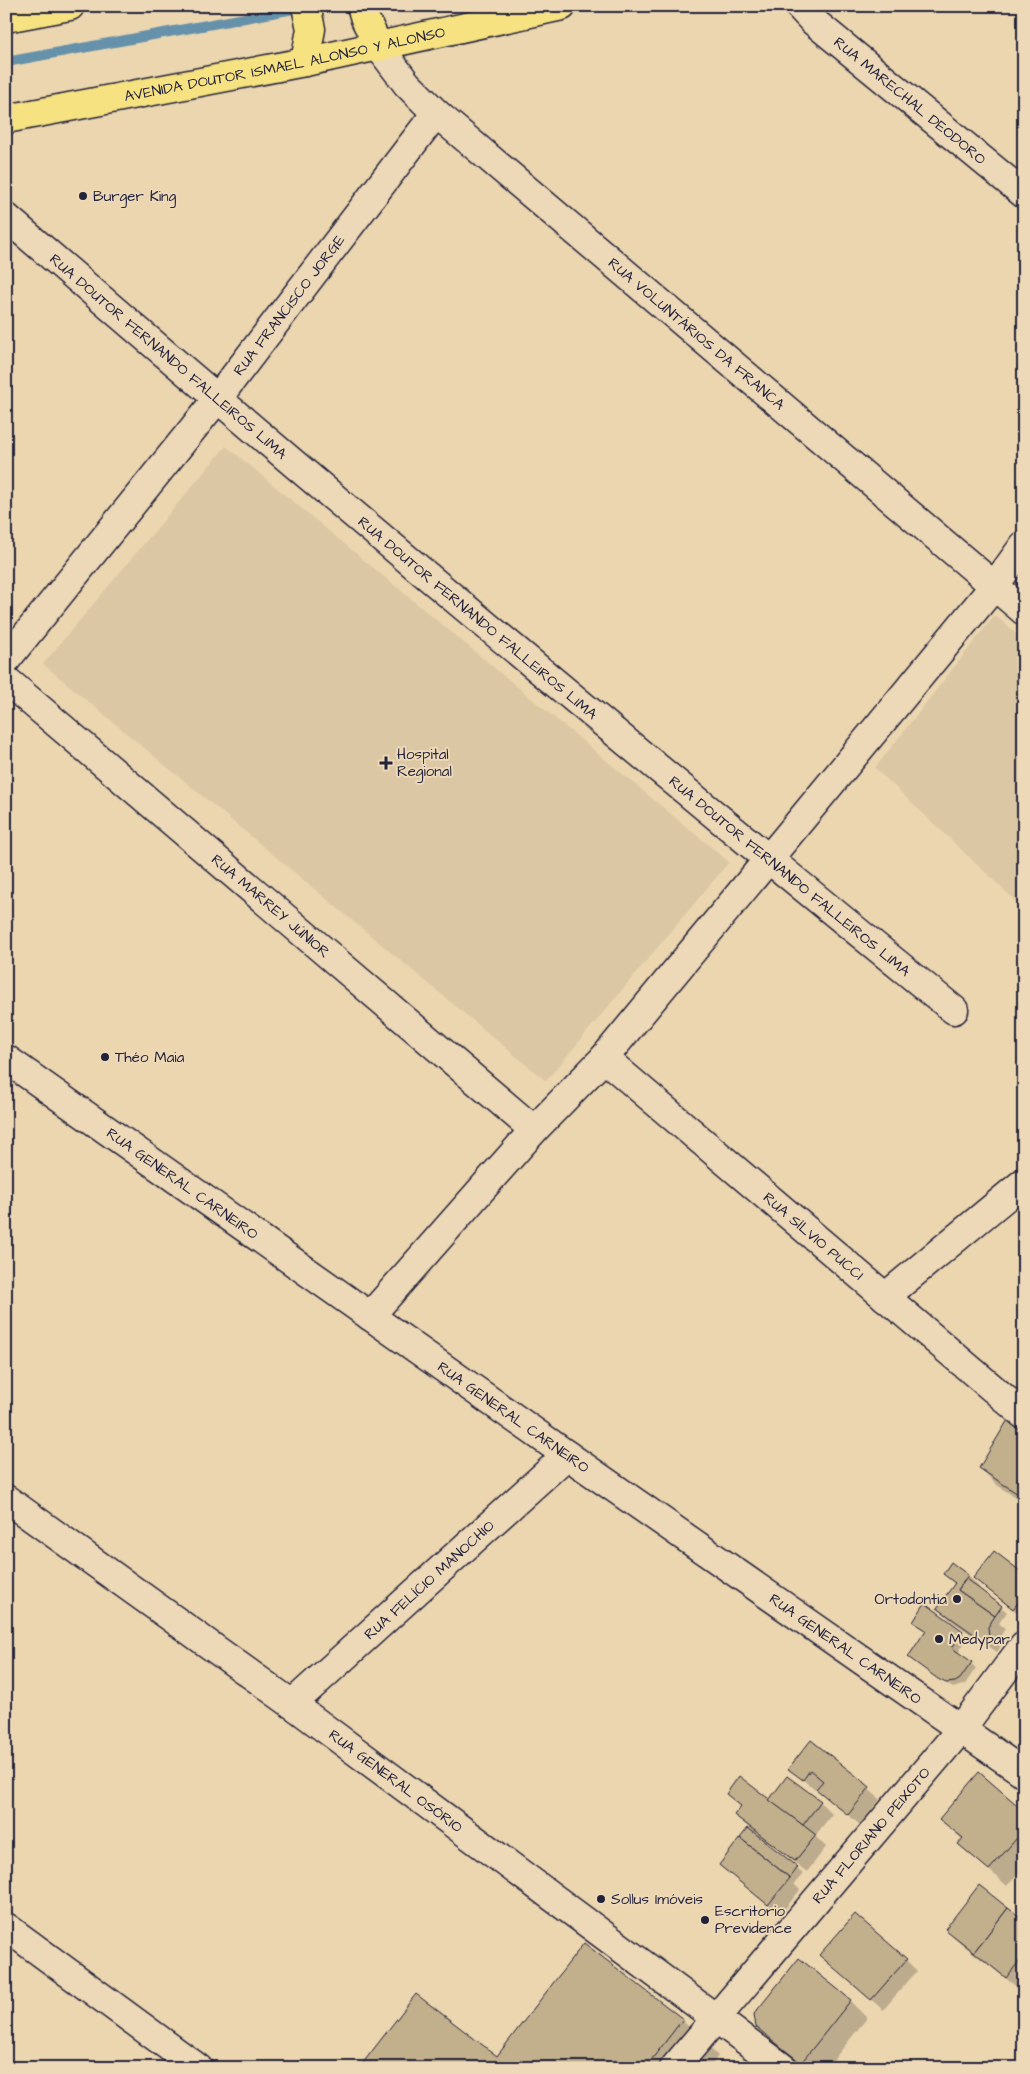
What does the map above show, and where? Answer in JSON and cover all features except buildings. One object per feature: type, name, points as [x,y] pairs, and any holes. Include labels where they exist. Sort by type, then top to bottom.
[{"type":"main road","points":[[6,18],[70,6]]},
{"type":"main road","points":[[306,6],[311,28],[307,53]]},
{"type":"main road","points":[[361,6],[375,39]]},
{"type":"main road","name":"AVENIDA DOUTOR ISMAEL ALONSO Y ALONSO","points":[[6,119],[375,39],[562,6]]},
{"type":"street","name":"RUA MARECHAL DEODORO","points":[[800,6],[813,21],[1024,194]]},
{"type":"street","name":"RUA VOLUNTÁRIOS DA FRANCA","points":[[375,39],[403,78],[436,112],[1024,611]]},
{"type":"street","name":"RUA FRANCISCO JORGE","points":[[6,660],[216,400],[436,112]]},
{"type":"street","name":"RUA DOUTOR FERNANDO FALLEIROS LIMA","points":[[6,218],[216,400],[768,859],[954,1010]]},
{"type":"street","points":[[370,1316],[534,1130],[604,1058],[994,585],[1024,545]]},
{"type":"street","name":"RUA MARREY JÚNIOR","points":[[6,680],[534,1130]]},
{"type":"street","name":"RUA SÍLVIO PUCCI","points":[[604,1058],[1024,1415]]},
{"type":"street","name":"RUA GENERAL CARNEIRO","points":[[6,1059],[567,1455],[1024,1774]]},
{"type":"street","points":[[885,1297],[1024,1182]]},
{"type":"street","name":"RUA FELÍCIO MANOCHIO","points":[[292,1704],[567,1455]]},
{"type":"street","name":"RUA GENERAL OSÓRIO","points":[[6,1500],[292,1704],[783,2068]]},
{"type":"street","name":"RUA FLORIANO PEIXOTO","points":[[674,2068],[961,1729],[1024,1645]]},
{"type":"street","points":[[6,1927],[198,2068]]},
{"type":"shaded area","name":"Hospital Regional","points":[[226,446],[729,862],[546,1081],[43,664]]},
{"type":"shaded area","points":[[995,615],[1024,641],[1024,909],[875,768]]},
{"type":"waterway","points":[[6,62],[305,7]]},
{"type":"place","name":"Burger King","points":[[83,196]]},
{"type":"place","name":"Hospital Regional","points":[[386,763]]},
{"type":"place","name":"Théo Maia","points":[[105,1057]]},
{"type":"place","name":"Ortodontia","points":[[957,1599]]},
{"type":"place","name":"Medypar","points":[[939,1639]]},
{"type":"place","name":"Sollus Imóveis","points":[[601,1899]]},
{"type":"place","name":"Escritorio Previdence","points":[[705,1920]]}]
